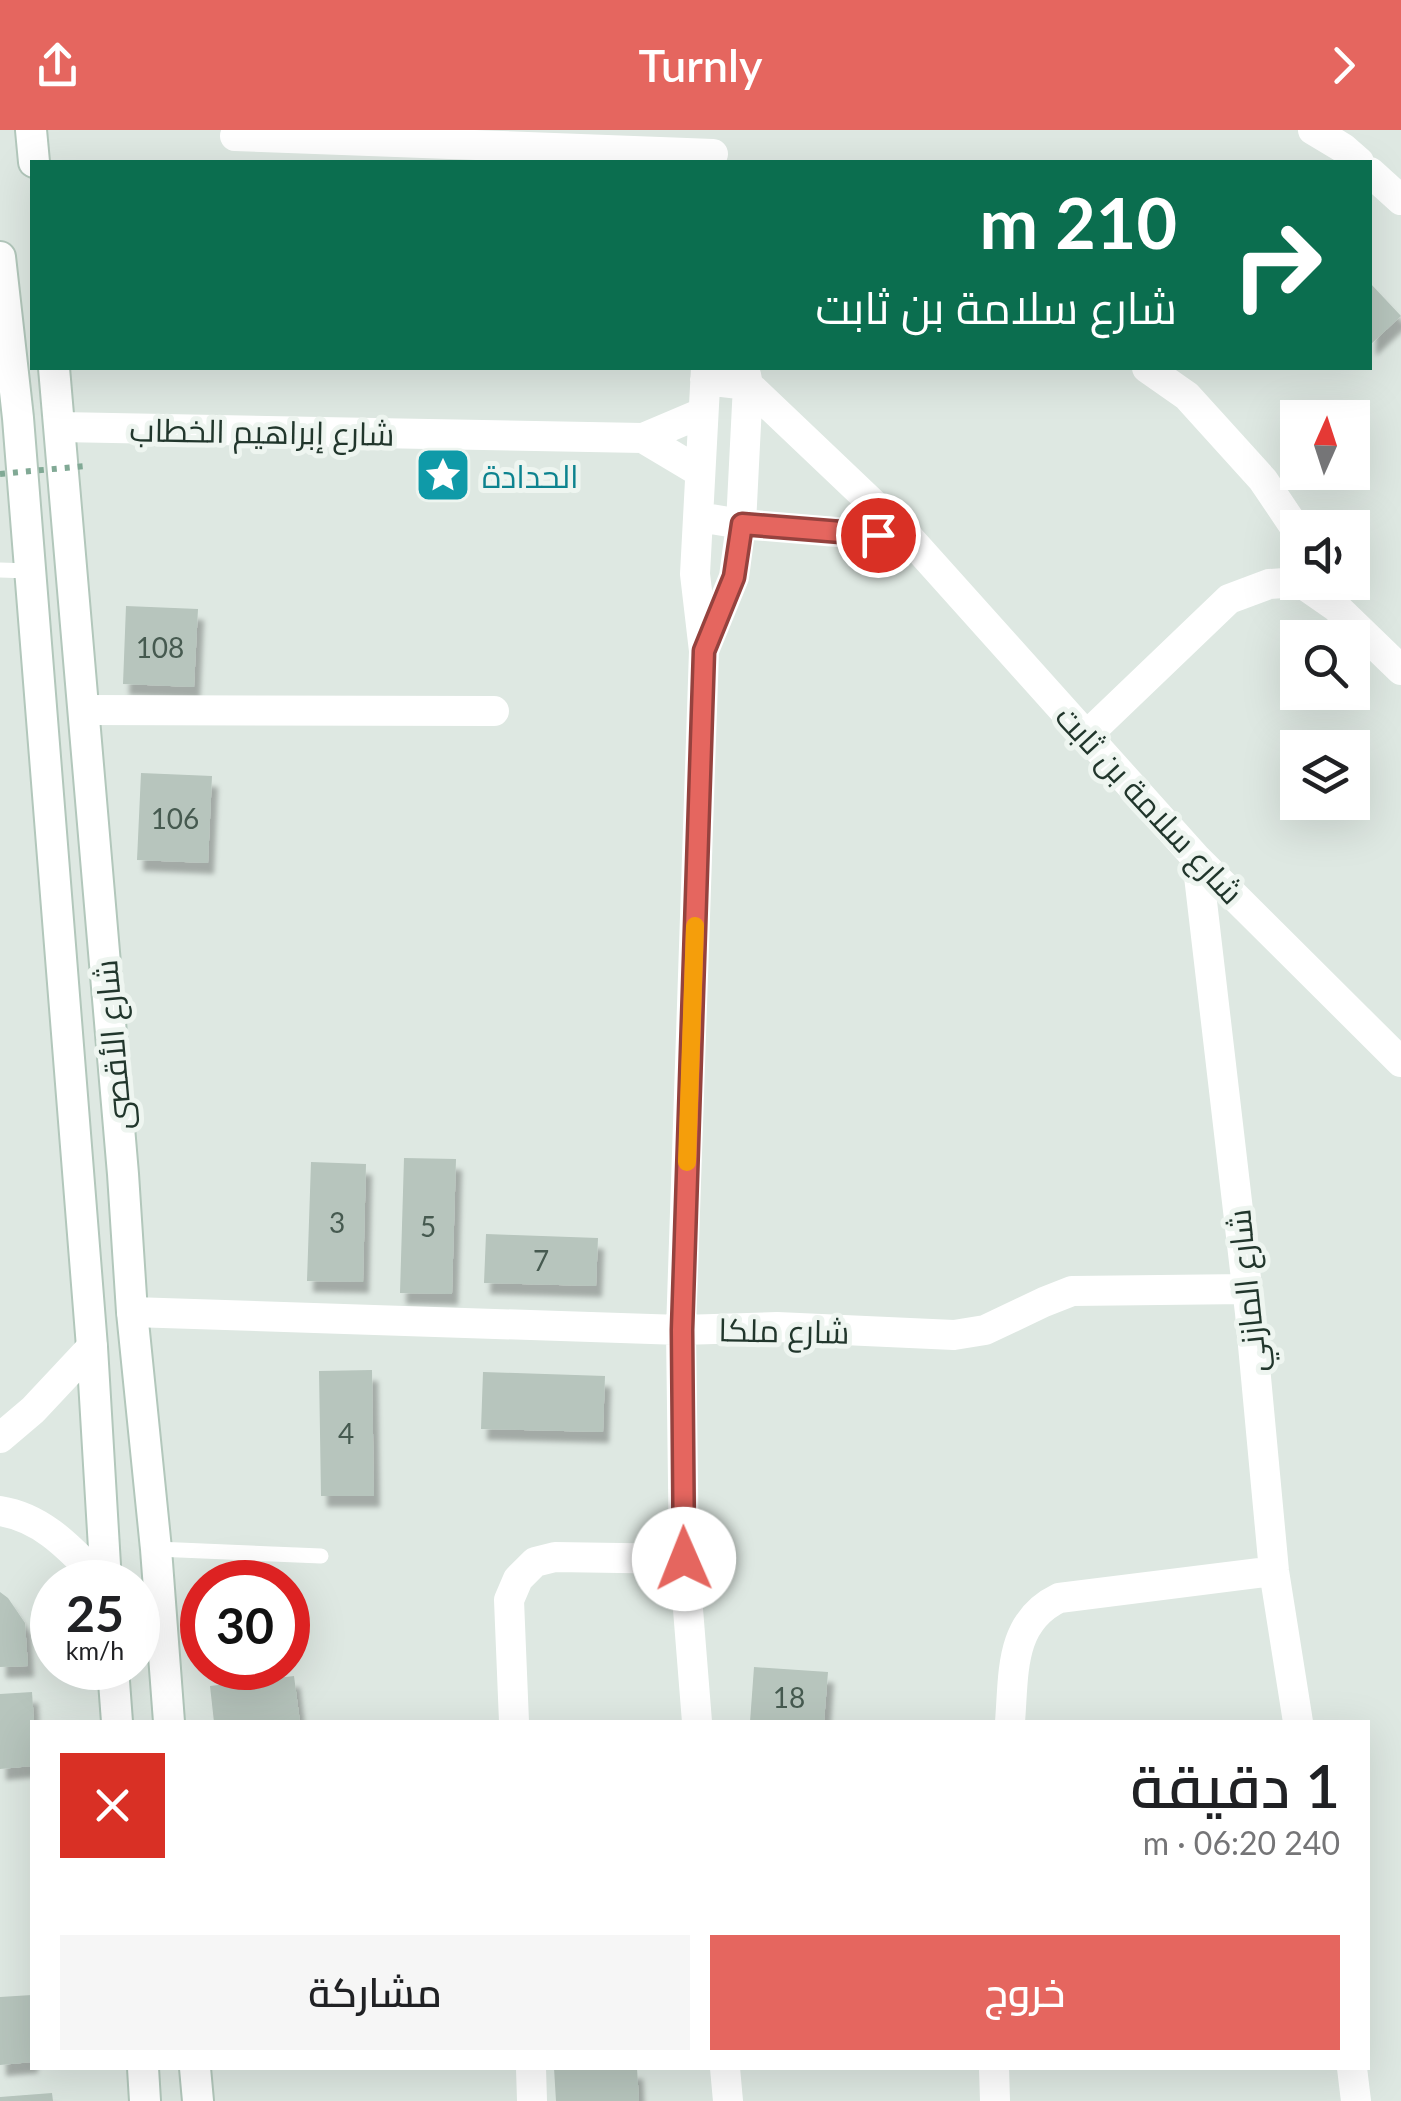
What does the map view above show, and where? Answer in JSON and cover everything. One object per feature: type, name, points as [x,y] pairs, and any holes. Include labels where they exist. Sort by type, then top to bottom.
[{"type":"street","points":[[31,130],[34,160]]},
{"type":"street","points":[[1313,130],[1357,160]]},
{"type":"street","points":[[235,136],[713,149]]},
{"type":"street","points":[[1372,174],[1401,200]]},
{"type":"street","name":"شارع الأقصى","points":[[0,257],[14,570],[92,1347],[104,1560]]},
{"type":"street","name":"شارع الأقصى","points":[[54,370],[170,1720]]},
{"type":"street","points":[[1150,370],[1187,396],[1264,480],[1284,510]]},
{"type":"street","points":[[697,1720],[684,1559],[682,1330],[704,651],[695,574],[706,374],[746,376],[742,524],[734,577],[704,651]]},
{"type":"street","name":"شارع سلامة بن ثابت","points":[[746,376],[909,538],[1197,859],[1401,1062]]},
{"type":"street","name":"شارع إبراهيم الخطاب","points":[[60,427],[644,438],[702,413]]},
{"type":"street","points":[[644,438],[700,472]]},
{"type":"street","points":[[699,517],[909,538]]},
{"type":"street","points":[[1086,736],[1229,599],[1280,583]]},
{"type":"street","points":[[1326,600],[1401,670]]},
{"type":"street","points":[[84,710],[494,712]]},
{"type":"street","name":"شارع المازني","points":[[1197,859],[1247,1288],[1274,1571],[1298,1720]]},
{"type":"street","name":"شارع ملكا","points":[[132,1312],[682,1330],[776,1327],[954,1335],[985,1330],[1072,1291],[1247,1288]]},
{"type":"street","points":[[0,1438],[33,1410],[92,1347]]},
{"type":"street","points":[[0,1511],[15,1513],[47,1530],[82,1560]]},
{"type":"street","points":[[514,1720],[508,1600],[518,1580],[535,1562],[555,1557],[684,1559]]},
{"type":"street","points":[[1010,1720],[1016,1654],[1027,1623],[1041,1607],[1059,1598],[1274,1571]]},
{"type":"street","points":[[115,1690],[117,1720]]},
{"type":"street","points":[[143,2070],[145,2101]]},
{"type":"street","points":[[195,2070],[198,2101]]},
{"type":"street","points":[[531,2070],[532,2101]]},
{"type":"street","points":[[725,2070],[728,2101]]},
{"type":"street","points":[[994,2070],[995,2101]]},
{"type":"street","points":[[1352,2070],[1356,2101]]},
{"type":"lane","points":[[156,1549],[321,1556]]},
{"type":"path","points":[[0,474],[85,466]]},
{"type":"building","points":[[1372,285],[1401,316],[1372,343]]},
{"type":"building","points":[[126,606],[198,609],[194,687],[123,684]]},
{"type":"building","points":[[141,773],[212,776],[208,863],[137,860]]},
{"type":"building","points":[[404,1158],[456,1159],[452,1294],[400,1293]]},
{"type":"building","points":[[311,1162],[366,1164],[363,1282],[307,1281]]},
{"type":"building","points":[[486,1234],[598,1238],[596,1286],[484,1283]]},
{"type":"building","points":[[372,1370],[374,1496],[321,1496],[319,1371]]},
{"type":"building","points":[[483,1372],[605,1376],[603,1432],[481,1429]]},
{"type":"building","points":[[0,1592],[25,1623],[28,1666],[0,1667]]},
{"type":"building","points":[[754,1667],[828,1672],[824,1720],[750,1720]]},
{"type":"building","points":[[210,1690],[296,1690],[300,1720],[214,1720]]},
{"type":"building","points":[[32,1692],[30,1766],[0,1769],[0,1694]]},
{"type":"building","points":[[30,1995],[30,2062],[0,2065],[0,1997]]},
{"type":"building","points":[[554,2070],[637,2070],[639,2101],[556,2101]]},
{"type":"building","points":[[52,2093],[53,2101],[0,2101],[0,2097]]},
{"type":"slow traffic","points":[[687,1162],[695,926]]},
{"type":"place","name":"الحدادة","points":[[443,475]]},
{"type":"route","points":[[684,1559],[682,1330],[704,651],[734,577],[742,524],[878,535]]}]
